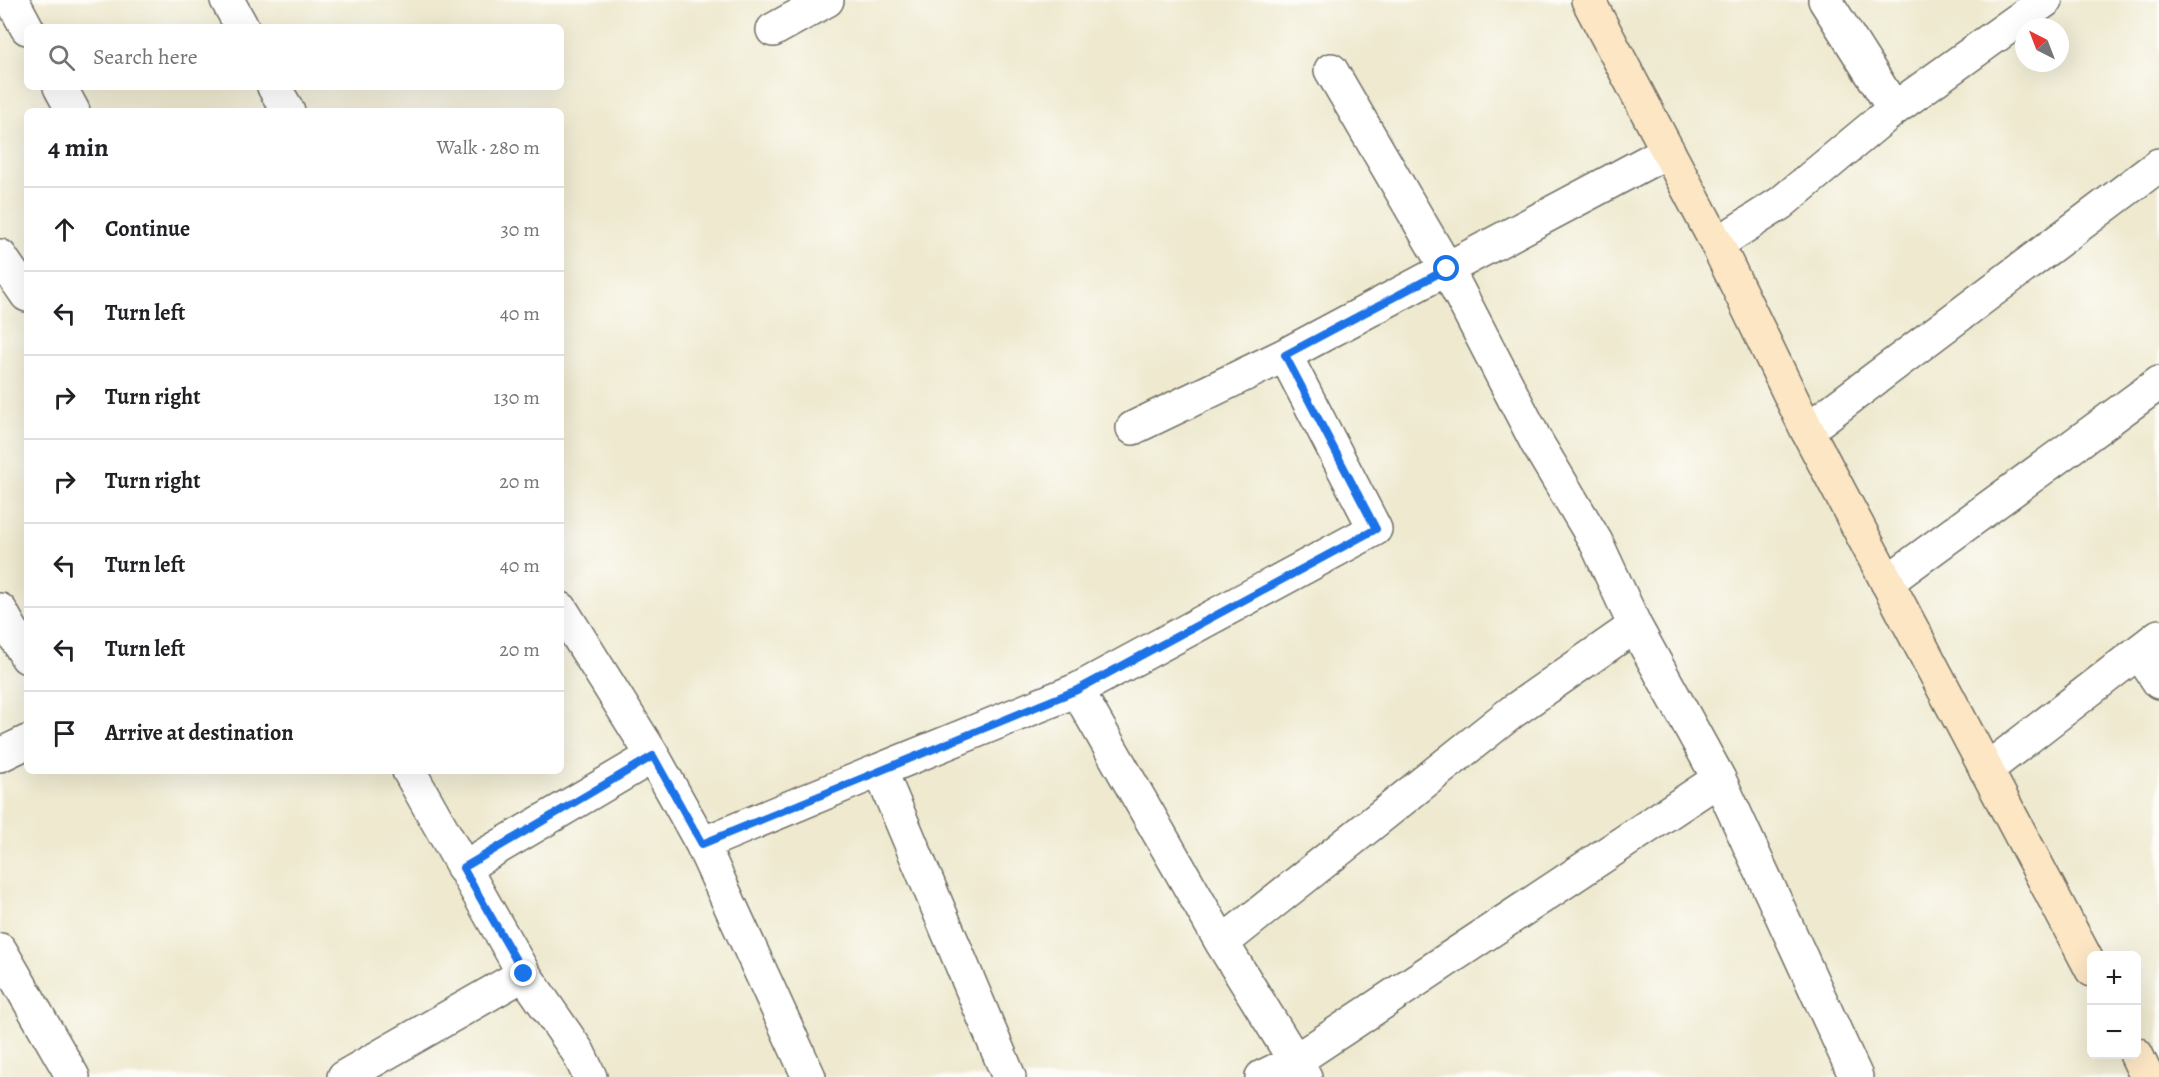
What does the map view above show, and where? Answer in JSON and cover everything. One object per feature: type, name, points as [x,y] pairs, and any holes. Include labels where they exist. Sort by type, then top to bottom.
[{"type":"street","points":[[12,0],[25,24]]},
{"type":"street","points":[[227,0],[240,24]]},
{"type":"street","points":[[773,30],[827,0]]},
{"type":"street","points":[[1588,0],[1717,244],[1807,430],[2087,962]]},
{"type":"street","points":[[1825,0],[1894,109]]},
{"type":"street","points":[[1717,244],[1781,203],[1894,109],[2046,0]]},
{"type":"street","points":[[1331,70],[1447,269],[1537,443],[1596,543],[1635,626],[1719,779],[1856,1077]]},
{"type":"street","points":[[62,90],[71,108]]},
{"type":"street","points":[[276,90],[286,108]]},
{"type":"street","points":[[1133,428],[1285,355],[1668,151]]},
{"type":"street","points":[[1807,430],[2159,165]]},
{"type":"street","points":[[0,256],[24,291]]},
{"type":"street","points":[[702,844],[1077,690],[1376,529],[1285,355]]},
{"type":"street","points":[[1887,582],[2159,383]]},
{"type":"street","points":[[0,610],[24,652]]},
{"type":"street","points":[[564,614],[653,756],[702,844],[809,1077]]},
{"type":"street","points":[[1222,943],[1512,712],[1635,626]]},
{"type":"street","points":[[1986,770],[2149,644],[2159,682]]},
{"type":"street","points":[[1077,690],[1222,943],[1300,1069]]},
{"type":"street","points":[[0,755],[24,743]]},
{"type":"street","points":[[463,868],[653,756]]},
{"type":"street","points":[[880,770],[1009,1077]]},
{"type":"street","points":[[411,774],[524,974],[578,1052],[590,1077]]},
{"type":"street","points":[[1262,1077],[1300,1069],[1719,779]]},
{"type":"street","points":[[0,950],[73,1077]]},
{"type":"street","points":[[348,1076],[524,974]]},
{"type":"street","points":[[2138,1059],[2147,1077]]},
{"type":"route","points":[[524,974],[463,868],[653,756],[702,844],[1077,690],[1376,529],[1285,355],[1447,269]]}]
